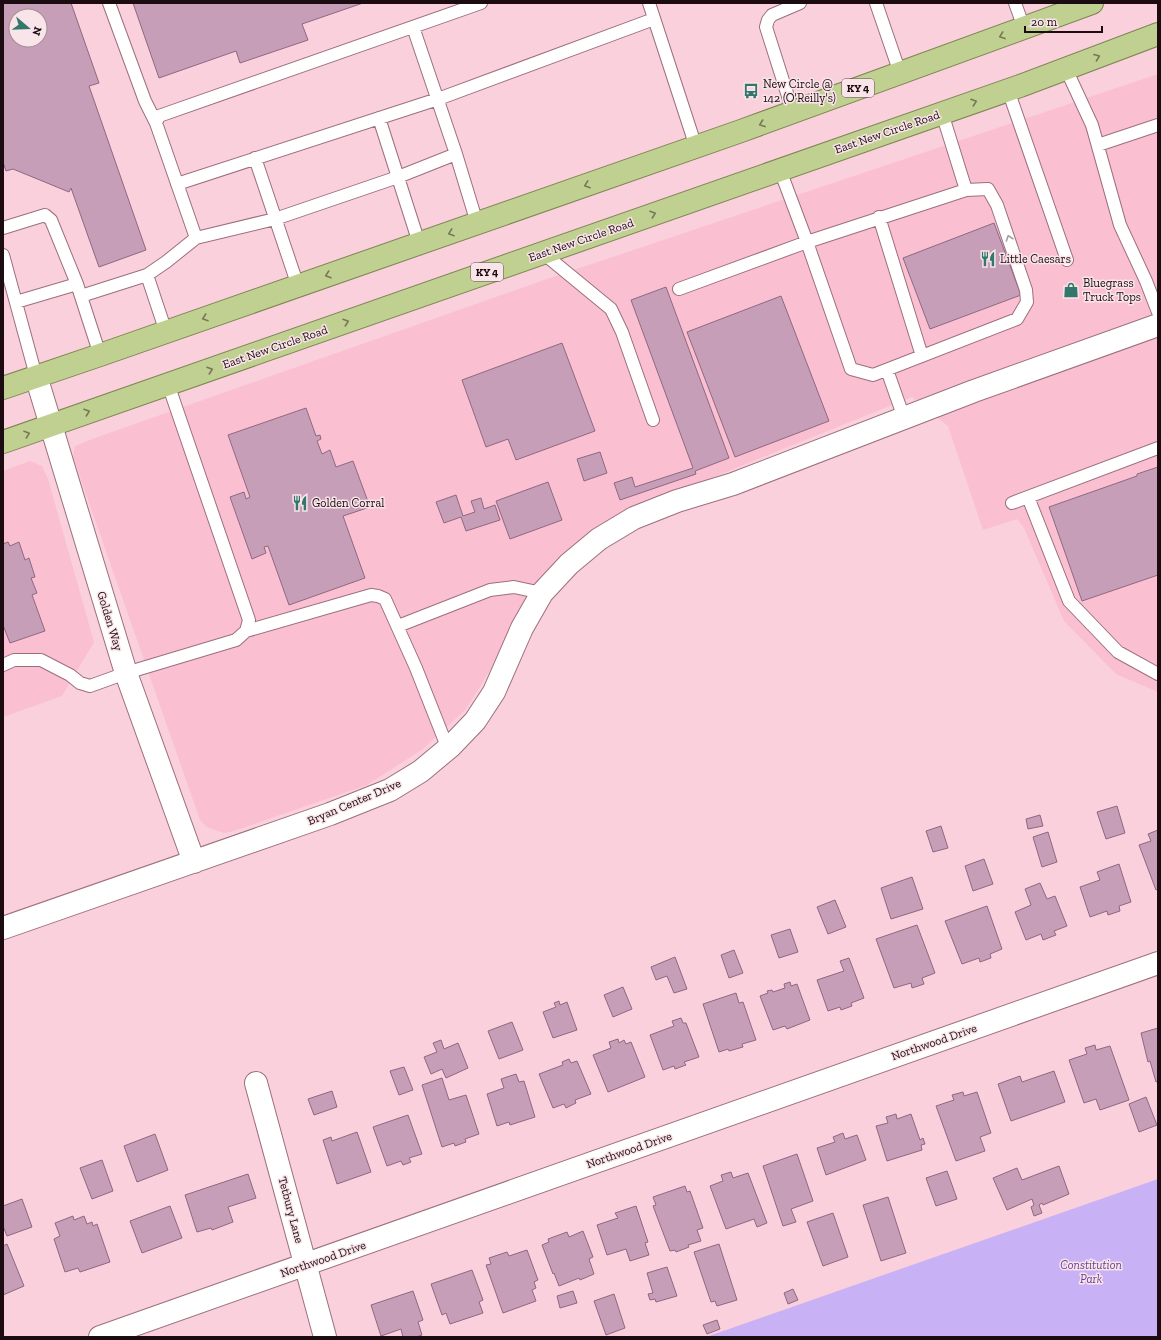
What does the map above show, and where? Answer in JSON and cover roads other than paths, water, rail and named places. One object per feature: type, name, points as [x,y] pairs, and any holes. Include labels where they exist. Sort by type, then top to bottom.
[{"type":"highway","name":"KY 4","points":[[3,388],[696,147],[1024,28],[1062,8],[1092,3]]},
{"type":"highway","name":"East New Circle Road","points":[[3,442],[1008,90],[1158,34]]},
{"type":"street","name":"Bryan Center Drive","points":[[3,928],[330,814],[390,790],[421,771],[448,749],[475,721],[494,692],[522,628],[542,593],[569,564],[599,539],[634,518],[677,501],[732,484],[974,391],[1158,325]]},
{"type":"street","name":"Golden Way","points":[[36,376],[126,673],[194,862]]},
{"type":"street","name":"Northwood Drive","points":[[100,1337],[1158,963]]},
{"type":"street","name":"Tetbury Lane","points":[[256,1083],[325,1337]]},
{"type":"lane","points":[[109,3],[144,101],[156,123],[196,238]]},
{"type":"lane","points":[[156,123],[159,116],[481,3]]},
{"type":"lane","points":[[649,3],[696,147]]},
{"type":"lane","points":[[792,112],[766,27],[768,20],[772,15],[800,3]]},
{"type":"lane","points":[[876,3],[900,73]]},
{"type":"lane","points":[[1015,3],[1024,28]]},
{"type":"lane","points":[[177,184],[438,99],[654,19]]},
{"type":"lane","points":[[413,27],[456,154],[477,223]]},
{"type":"lane","points":[[1066,69],[1092,125],[1120,225],[1153,285],[1158,312]]},
{"type":"lane","points":[[1008,90],[1067,260]]},
{"type":"lane","points":[[942,113],[966,190]]},
{"type":"lane","points":[[379,118],[419,243]]},
{"type":"lane","points":[[1098,145],[1158,125]]},
{"type":"lane","points":[[81,296],[147,275],[196,238],[275,219],[398,177],[456,154]]},
{"type":"lane","points":[[255,158],[298,286]]},
{"type":"lane","points":[[679,289],[806,242],[879,217],[966,190],[988,189],[997,205],[1026,290],[1027,302],[1016,319],[887,370],[873,374],[851,369],[806,242],[780,170]]},
{"type":"lane","points":[[3,228],[45,215],[51,220],[77,284],[100,355]]},
{"type":"lane","points":[[879,217],[922,356]]},
{"type":"lane","points":[[543,253],[611,309],[622,332],[653,420]]},
{"type":"lane","points":[[3,255],[36,376]]},
{"type":"lane","points":[[147,275],[166,332]]},
{"type":"lane","points":[[16,302],[77,284]]},
{"type":"lane","points":[[887,370],[904,418]]},
{"type":"lane","points":[[168,384],[250,620],[246,631]]},
{"type":"lane","points":[[1012,503],[1158,448]]},
{"type":"lane","points":[[1028,497],[1069,601],[1118,652],[1158,674]]},
{"type":"lane","points":[[398,626],[490,590],[514,587],[542,593]]},
{"type":"lane","points":[[3,665],[14,660],[41,660],[70,675],[80,683],[90,686],[126,673],[236,640],[246,631],[371,595],[378,596],[385,600],[398,626],[448,749]]},
{"type":"place","name":"New Circle @ 142 (O'Reilly's)","points":[[751,91]]},
{"type":"place","name":"Little Caesars","points":[[988,259]]},
{"type":"place","name":"Bluegrass Truck Tops","points":[[1071,290]]},
{"type":"place","name":"Golden Corral","points":[[300,503]]},
{"type":"park label","name":"Constitution Park","points":[[1091,1272]]}]
